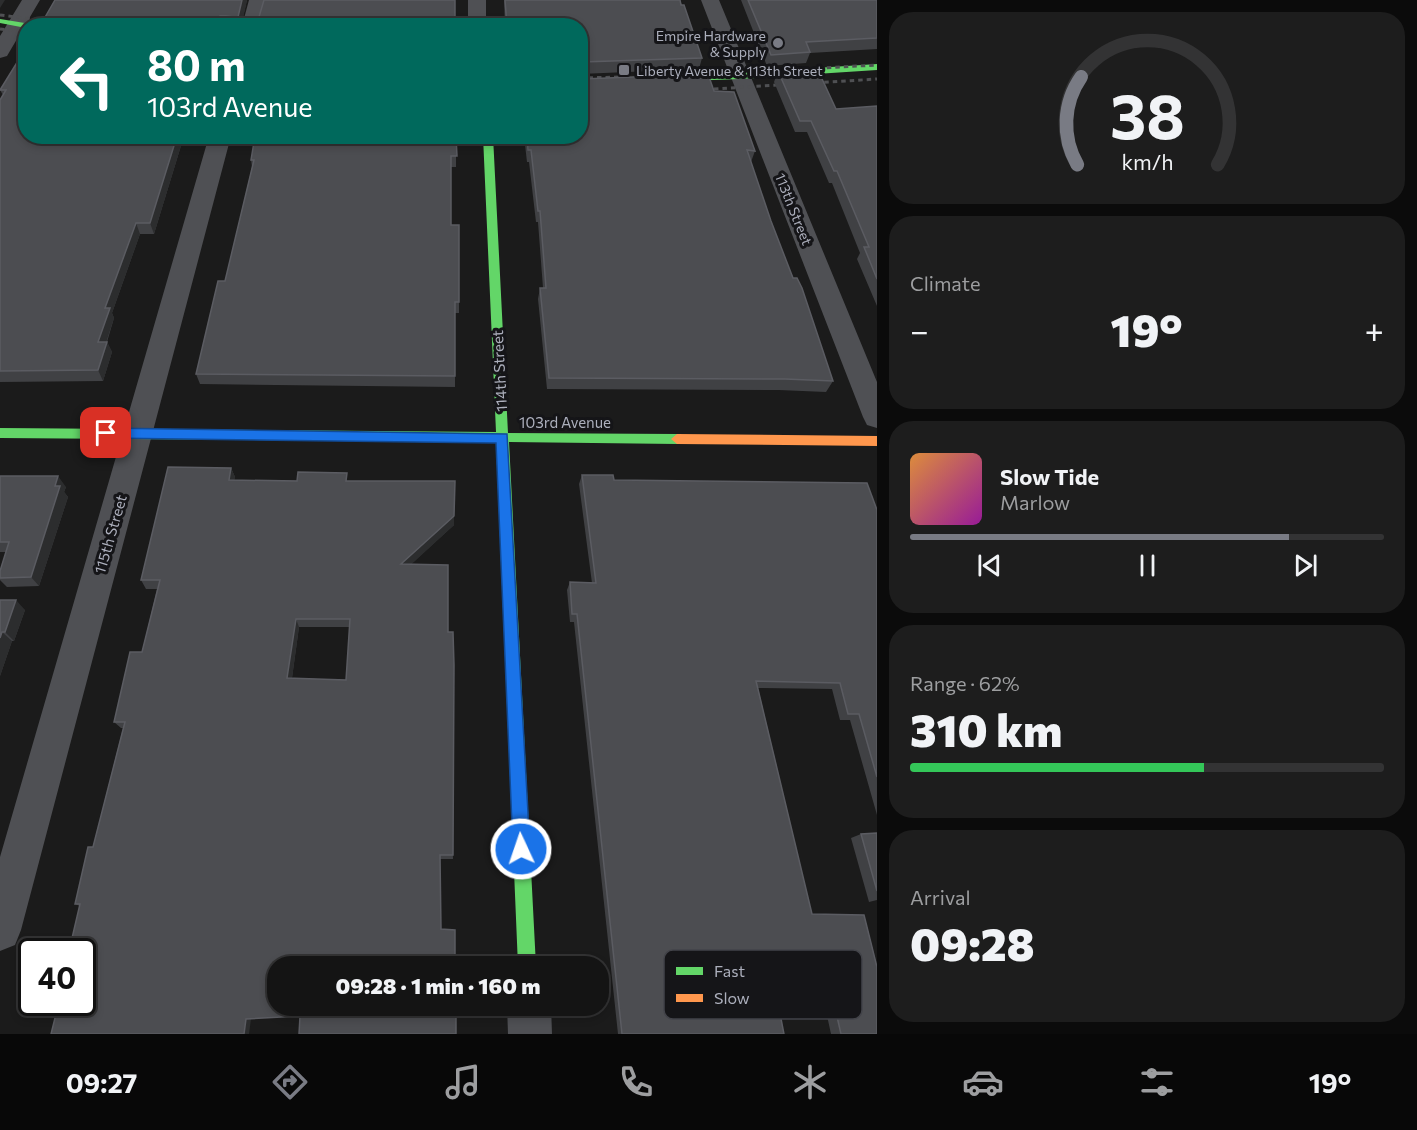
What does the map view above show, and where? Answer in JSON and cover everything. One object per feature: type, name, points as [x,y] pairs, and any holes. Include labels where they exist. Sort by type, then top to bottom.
[{"type":"street","points":[[20,18],[31,0]]},
{"type":"street","points":[[253,18],[258,0]]},
{"type":"street","points":[[477,0],[477,18]]},
{"type":"street","name":"113th Street","points":[[710,0],[877,417]]},
{"type":"street","points":[[0,52],[16,24]]},
{"type":"street","points":[[588,82],[740,76],[877,67]]},
{"type":"street","name":"115th Street","points":[[0,930],[218,144]]},
{"type":"street","name":"114th Street","points":[[488,144],[527,956]]},
{"type":"street","name":"103rd Avenue","points":[[0,433],[877,441]]},
{"type":"street","points":[[529,1016],[530,1034]]},
{"type":"building","points":[[55,0],[242,0],[238,17],[259,17],[264,0],[455,0],[455,18],[243,18],[220,16],[219,18],[45,18]]},
{"type":"building","points":[[505,0],[680,0],[681,5],[684,5],[702,58],[588,62],[588,18],[506,18]]},
{"type":"building","points":[[748,0],[877,0],[877,38],[806,42],[810,52],[771,55]]},
{"type":"building","points":[[18,61],[18,144],[175,144],[150,223],[136,223],[105,308],[110,308],[98,342],[107,342],[98,370],[0,371],[0,100],[6,90],[0,90]]},
{"type":"building","points":[[817,68],[836,109],[877,106],[877,279],[864,247],[869,247],[837,171],[834,171],[811,121],[800,121],[778,71]]},
{"type":"building","points":[[708,74],[714,91],[734,92],[755,151],[747,150],[771,221],[793,278],[797,278],[802,288],[833,381],[549,378],[540,288],[546,288],[540,211],[538,211],[531,150],[528,150],[528,144],[588,144],[588,79]]},
{"type":"building","points":[[254,144],[456,144],[457,156],[451,156],[451,225],[459,225],[459,302],[455,302],[455,376],[196,374],[218,281],[225,281],[254,160],[251,160]]},
{"type":"building","points":[[168,467],[231,468],[229,480],[297,481],[298,472],[347,473],[346,481],[455,481],[454,516],[401,564],[448,565],[448,632],[453,632],[454,665],[453,855],[440,855],[441,929],[455,930],[455,956],[267,956],[267,1016],[300,1016],[246,1019],[244,1034],[51,1034],[56,1016],[96,1016],[96,938],[72,938],[80,904],[75,904],[88,847],[93,847],[125,722],[114,722],[130,652],[142,652],[160,580],[141,580]],"holes":[[[296,619],[350,619],[346,680],[287,678]]]},
{"type":"building","points":[[582,475],[613,475],[614,480],[867,483],[877,510],[877,777],[859,714],[848,714],[840,683],[756,681],[812,914],[864,915],[877,967],[877,1034],[841,1034],[838,1019],[862,1019],[862,950],[664,950],[664,1019],[781,1019],[784,1034],[622,1034],[577,614],[572,614],[570,582],[596,583]]},
{"type":"building","points":[[0,476],[58,476],[55,486],[60,486],[31,577],[0,578],[9,542],[0,542]]},
{"type":"building","points":[[0,600],[16,600],[5,632],[2,632],[0,638]]},
{"type":"building","points":[[877,833],[877,891],[861,834]]},
{"type":"building","points":[[300,1016],[456,1016],[456,1034],[299,1034]]},
{"type":"railway","points":[[0,15],[24,18]]},
{"type":"railway","points":[[0,29],[18,31]]},
{"type":"railway","points":[[691,75],[877,65]]},
{"type":"railway","points":[[588,78],[622,77]]},
{"type":"railway","points":[[697,90],[877,79]]},
{"type":"traffic: fast","points":[[0,21],[18,24]]},
{"type":"traffic: fast","points":[[588,82],[740,76],[877,67]]},
{"type":"traffic: fast","points":[[488,144],[527,956]]},
{"type":"traffic: fast","points":[[0,433],[677,439]]},
{"type":"traffic: slow","points":[[677,439],[877,441]]},
{"type":"place","name":"Empire Hardware & Supply","points":[[778,43]]},
{"type":"place","name":"Liberty Avenue & 113th Street","points":[[624,70]]},
{"type":"route","points":[[106,433],[502,438],[521,849]]}]
